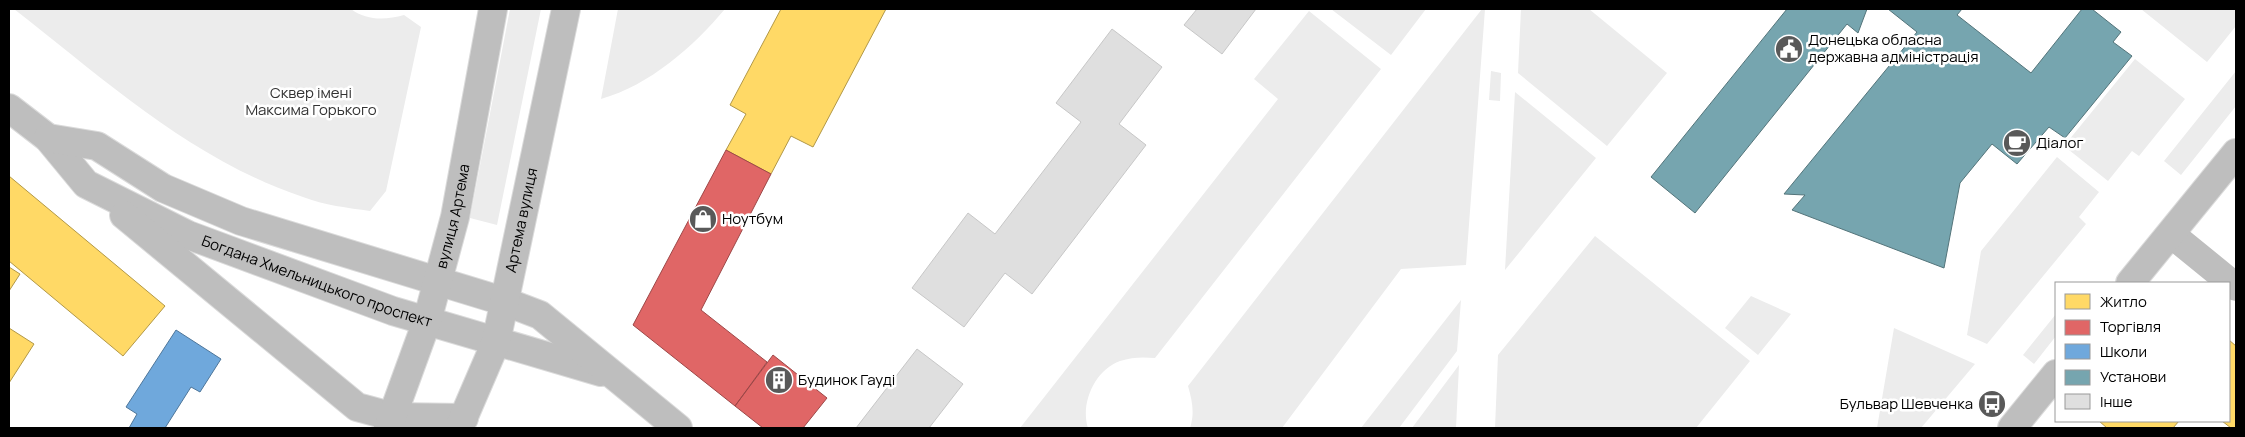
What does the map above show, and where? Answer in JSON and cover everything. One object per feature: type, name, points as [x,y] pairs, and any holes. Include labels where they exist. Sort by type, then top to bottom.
[{"type":"main road","name":"вулиця Артема","points":[[391,422],[427,322],[455,217],[493,9]]},
{"type":"main road","name":"Артема вулиця","points":[[462,423],[496,342],[506,302],[566,9]]},
{"type":"main road","name":"Богдана Хмельницького проспект","points":[[9,108],[48,138],[86,184],[188,235],[392,311],[613,375]]},
{"type":"main road","name":"Богдана Хмельницького проспект","points":[[48,138],[97,146],[163,188],[241,221],[506,302],[540,315],[678,428]]},
{"type":"main road","points":[[2131,282],[2236,153]]},
{"type":"main road","points":[[86,184],[357,407],[391,422],[462,423]]},
{"type":"main road","points":[[2171,234],[2230,282]]},
{"type":"main road","points":[[2012,428],[2055,375]]},
{"type":"green space","name":"Сквер імені Максима Горького","points":[[14,9],[351,9],[364,16],[377,18],[404,15],[421,27],[386,191],[370,211],[319,202],[262,181],[224,162],[187,140],[116,89]]},
{"type":"green space","points":[[510,9],[541,9],[497,225],[470,218]]},
{"type":"green space","points":[[618,9],[725,9],[699,37],[669,63],[637,84],[601,99]]},
{"type":"green space","points":[[1331,9],[1426,9],[1391,55]]},
{"type":"green space","points":[[1482,9],[1485,9],[1466,265],[1401,269],[1282,428],[1190,428],[1192,407],[1188,386]]},
{"type":"green space","points":[[1521,9],[1589,9],[1667,73],[1607,146],[1518,73]]},
{"type":"green space","points":[[2141,9],[2236,9],[2236,26],[2207,62]]},
{"type":"green space","points":[[1309,11],[1381,69],[1155,358],[1120,361],[1111,365],[1103,372],[1092,388],[1088,398],[1086,418],[1088,428],[1020,428],[1278,99],[1254,79]]},
{"type":"green space","points":[[2135,59],[2185,99],[2139,156],[2132,151],[2108,181],[2064,146]]},
{"type":"green space","points":[[1491,71],[1501,73],[1500,101],[1489,100]]},
{"type":"green space","points":[[2236,71],[2236,106],[2181,175],[2164,161]]},
{"type":"green space","points":[[1515,92],[1596,158],[1505,270]]},
{"type":"green space","points":[[2057,157],[2099,192],[2079,217],[2086,224],[1987,344],[1967,335],[1981,251]]},
{"type":"green space","points":[[1595,236],[1750,361],[1696,428],[1495,428],[1498,355]]},
{"type":"green space","points":[[1751,296],[1791,314],[1758,355],[1725,328]]},
{"type":"green space","points":[[1461,300],[1457,351],[1399,428],[1361,428]]},
{"type":"green space","points":[[2055,315],[2055,337],[2034,364],[2023,355]]},
{"type":"green space","points":[[1894,328],[1975,364],[1921,428],[1877,428]]},
{"type":"green space","points":[[1459,365],[1456,428],[1412,428]]},
{"type":"building: Житло","points":[[781,9],[886,9],[813,147],[791,136],[771,174],[726,150],[746,114],[730,105]]},
{"type":"building: Житло","points":[[9,176],[165,306],[123,356],[9,261]]},
{"type":"building: Житло","points":[[9,267],[20,274],[9,291]]},
{"type":"building: Житло","points":[[9,328],[34,344],[9,383]]},
{"type":"building: Житло","points":[[2230,341],[2236,346],[2236,428],[2231,428],[2223,422],[2230,422]]},
{"type":"building: Житло","points":[[2100,422],[2178,422],[2173,428],[2107,428]]},
{"type":"building: Торгівля","points":[[726,150],[771,174],[701,310],[767,362],[735,406],[633,325]]},
{"type":"building: Торгівля","name":"Будинок Гауді","points":[[773,355],[827,398],[803,428],[763,428],[735,406]]},
{"type":"building: Школи","points":[[176,330],[221,359],[200,392],[191,387],[165,428],[129,428],[137,414],[126,407]]},
{"type":"building: Установи","points":[[1787,9],[1867,9],[1858,33],[1847,24],[1695,213],[1651,177]]},
{"type":"building: Установи","points":[[1888,9],[1962,9],[1957,15],[2031,73],[2082,9],[2092,9],[2121,32],[2113,42],[2132,56],[2065,138],[2049,127],[2017,164],[1992,144],[1960,183],[1944,268],[1792,210],[1805,195],[1784,194],[1917,32]]},
{"type":"building: Інше","points":[[1197,9],[1256,9],[1222,54],[1184,25]]},
{"type":"building: Інше","points":[[1112,29],[1162,67],[1119,124],[1146,145],[1032,294],[1005,273],[964,327],[912,288],[968,213],[995,234],[1081,122],[1056,103]]},
{"type":"building: Інше","points":[[917,349],[963,384],[929,428],[856,428]]},
{"type":"place","name":"Донецька обласна державна адміністрація","points":[[1789,49]]},
{"type":"place","name":"Діалог","points":[[2017,143]]},
{"type":"place","name":"Ноутбум","points":[[703,219]]},
{"type":"place","name":"Будинок Гауді","points":[[779,380]]},
{"type":"place","name":"Бульвар Шевченка","points":[[1992,404]]}]
